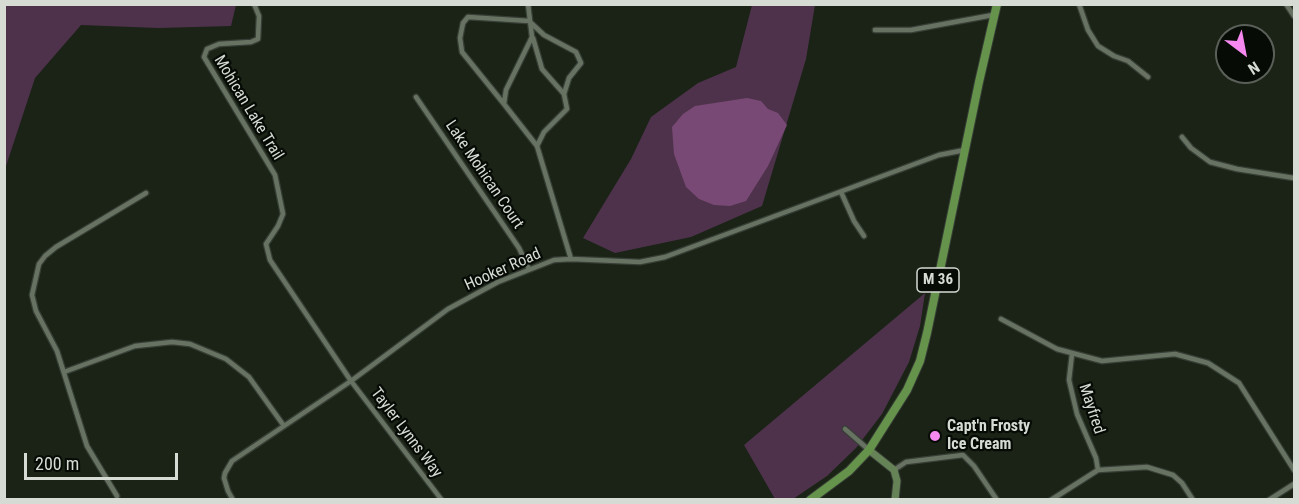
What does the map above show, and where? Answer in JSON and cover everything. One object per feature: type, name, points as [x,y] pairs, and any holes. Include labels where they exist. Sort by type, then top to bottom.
[{"type":"main road","name":"M 36","points":[[810,500],[849,471],[869,450],[907,390],[920,361],[997,4]]},
{"type":"main road","points":[[869,450],[894,470],[897,481],[895,500]]},
{"type":"street","name":"Mohican Lake Trail","points":[[254,4],[259,16],[258,39],[250,42],[219,44],[207,49],[204,57],[274,175],[283,214],[266,244],[270,260],[351,381]]},
{"type":"street","points":[[528,4],[532,37],[542,69],[564,94]]},
{"type":"street","points":[[1080,4],[1088,30],[1098,45],[1114,56],[1128,61],[1148,77]]},
{"type":"street","points":[[1286,4],[1294,15]]},
{"type":"street","points":[[875,30],[911,30],[993,15]]},
{"type":"street","points":[[537,146],[544,132],[567,110],[564,94],[566,84],[580,65],[581,60],[576,52],[544,34],[530,21],[470,17],[463,23],[460,38],[462,52],[537,146],[572,259]]},
{"type":"street","points":[[504,104],[506,90],[532,37]]},
{"type":"street","name":"Lake Mohican Court","points":[[416,97],[519,248],[529,269]]},
{"type":"street","points":[[1182,137],[1191,148],[1210,162],[1237,169],[1294,178]]},
{"type":"street","name":"Hooker Road","points":[[234,500],[224,478],[232,461],[351,381],[454,305],[498,282],[554,260],[627,262],[653,260],[939,154],[965,150]]},
{"type":"street","points":[[841,192],[864,236]]},
{"type":"street","points":[[117,496],[87,446],[57,351],[36,311],[32,295],[39,264],[45,256],[56,247],[146,193]]},
{"type":"street","points":[[1001,320],[1057,349],[1102,361],[1175,354],[1208,363],[1239,383],[1294,470]]},
{"type":"street","points":[[63,372],[135,346],[172,342],[190,344],[216,354],[238,367],[249,377],[284,426]]},
{"type":"street","name":"Mayfred","points":[[1072,354],[1070,380],[1077,414],[1096,458],[1098,470]]},
{"type":"street","name":"Tayler Lynns Way","points":[[351,381],[441,499]]},
{"type":"street","points":[[845,429],[869,450]]},
{"type":"street","points":[[894,470],[906,462],[963,455],[974,466],[997,500]]},
{"type":"street","points":[[1051,500],[1098,470],[1147,466],[1165,471],[1182,483],[1192,500]]},
{"type":"street","points":[[1269,500],[1294,484]]},
{"type":"shaded area","points":[[4,5],[236,5],[231,26],[158,28],[81,25],[35,78],[5,169]]},
{"type":"shaded area","points":[[752,5],[815,5],[806,59],[762,206],[691,237],[615,253],[583,238],[631,159],[651,117],[698,83],[736,67]]},
{"type":"shaded area","points":[[747,98],[761,101],[768,109],[778,113],[787,125],[768,166],[746,201],[730,206],[714,205],[699,199],[686,187],[674,154],[672,127],[683,114],[695,106]]},
{"type":"shaded area","points":[[925,293],[920,326],[909,362],[882,414],[856,448],[827,476],[793,499],[775,499],[744,445]]},
{"type":"place","name":"Capt'n Frosty Ice Cream","points":[[935,436]]}]
